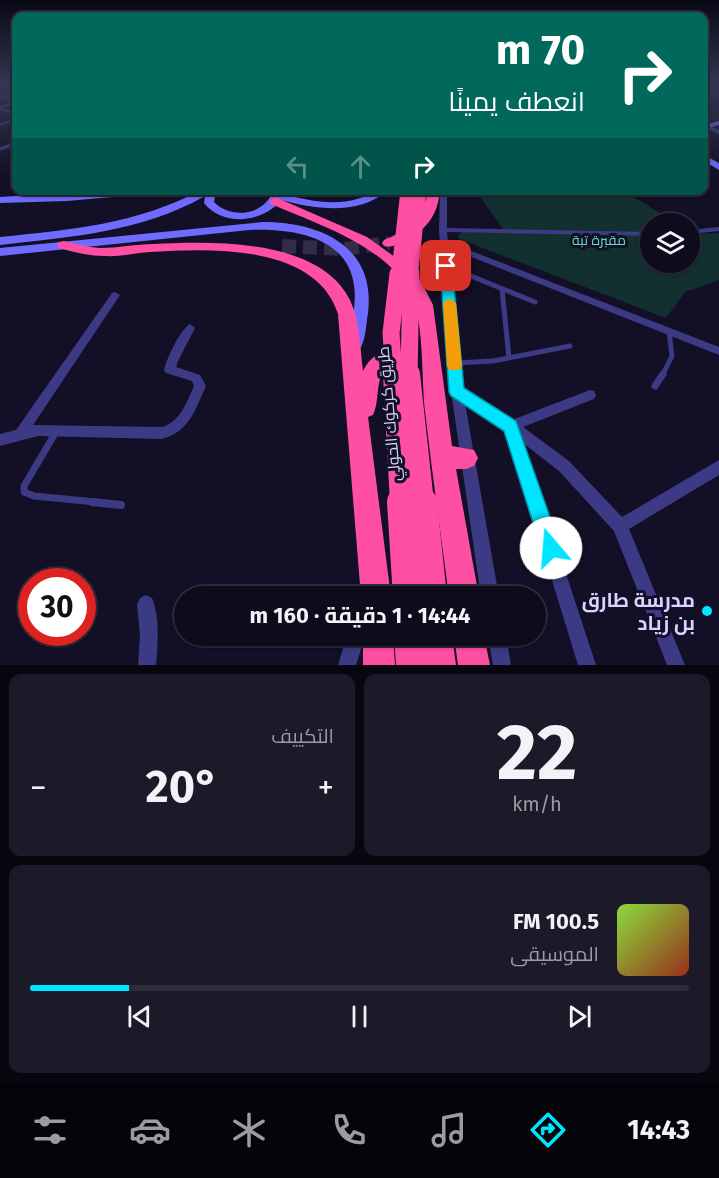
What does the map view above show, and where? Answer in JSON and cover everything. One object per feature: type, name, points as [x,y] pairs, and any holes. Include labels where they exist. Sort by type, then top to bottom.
[{"type":"highway","name":"طريق كركوك الحولي","points":[[405,586],[391,333],[407,195]]},
{"type":"highway","name":"طريق كركوك الحولي","points":[[419,195],[410,288],[409,372],[431,586]]},
{"type":"highway","points":[[389,243],[417,230],[423,224],[431,210],[433,195]]},
{"type":"highway","points":[[277,196],[364,243],[398,265],[415,282],[425,304],[435,409],[462,586]]},
{"type":"highway","points":[[74,244],[209,240],[282,246]]},
{"type":"highway","points":[[74,244],[99,252],[164,247],[210,247],[269,253],[292,260],[327,281],[339,295],[347,314],[375,586]]},
{"type":"highway","points":[[362,461],[369,374],[379,362],[397,358],[415,367],[424,380],[435,409]]},
{"type":"highway","points":[[442,458],[466,458]]},
{"type":"highway","points":[[378,646],[379,665]]},
{"type":"highway","points":[[410,646],[412,665]]},
{"type":"highway","points":[[438,646],[440,665]]},
{"type":"highway","points":[[471,646],[474,665]]},
{"type":"main road","points":[[0,194],[35,197],[152,197]]},
{"type":"main road","points":[[0,200],[59,195]]},
{"type":"main road","points":[[0,241],[115,225],[174,208],[200,195]]},
{"type":"main road","points":[[210,195],[210,206],[217,212],[229,215],[260,212],[277,196],[309,204],[328,205],[364,200],[374,195]]},
{"type":"main road","points":[[115,225],[152,197]]},
{"type":"main road","points":[[228,229],[229,215]]},
{"type":"main road","points":[[0,252],[228,229],[280,226],[302,229],[321,236],[347,256],[359,275],[363,298],[352,362]]},
{"type":"street","points":[[444,195],[443,230],[457,392],[488,586]]},
{"type":"street","points":[[700,231],[719,229]]},
{"type":"street","points":[[443,230],[640,234]]},
{"type":"street","points":[[445,244],[719,351]]},
{"type":"street","points":[[21,433],[115,295]]},
{"type":"street","points":[[0,440],[38,430],[162,433],[176,428],[181,423],[200,386],[196,378],[170,369],[172,360],[190,328]]},
{"type":"street","points":[[457,392],[511,426],[564,466],[620,526],[676,665]]},
{"type":"street","points":[[511,426],[590,394]]},
{"type":"street","points":[[511,426],[587,665]]},
{"type":"street","points":[[620,526],[719,467]]},
{"type":"street","points":[[146,604],[149,636],[147,665]]},
{"type":"street","points":[[347,665],[353,646]]},
{"type":"street","points":[[499,646],[502,665]]},
{"type":"lane","points":[[446,266],[534,302]]},
{"type":"lane","points":[[502,289],[509,358]]},
{"type":"lane","points":[[655,386],[674,357],[669,332]]},
{"type":"lane","points":[[454,363],[481,363],[570,346]]},
{"type":"lane","points":[[57,431],[24,486],[24,492],[34,496],[121,505]]},
{"type":"green space","name":"مقبرة تبة","points":[[479,195],[631,195],[659,213],[640,213],[640,273],[700,273],[700,234],[719,233],[719,280],[685,292],[666,318],[459,239],[458,235],[463,232],[506,233]]},
{"type":"tunnel","points":[[282,246],[344,249],[389,243]]},
{"type":"slow traffic","points":[[449,303],[455,366]]},
{"type":"place","name":"مدرسة طارق بن زياد","points":[[707,611]]},
{"type":"route","points":[[446,266],[457,392],[511,426],[551,548]]}]
